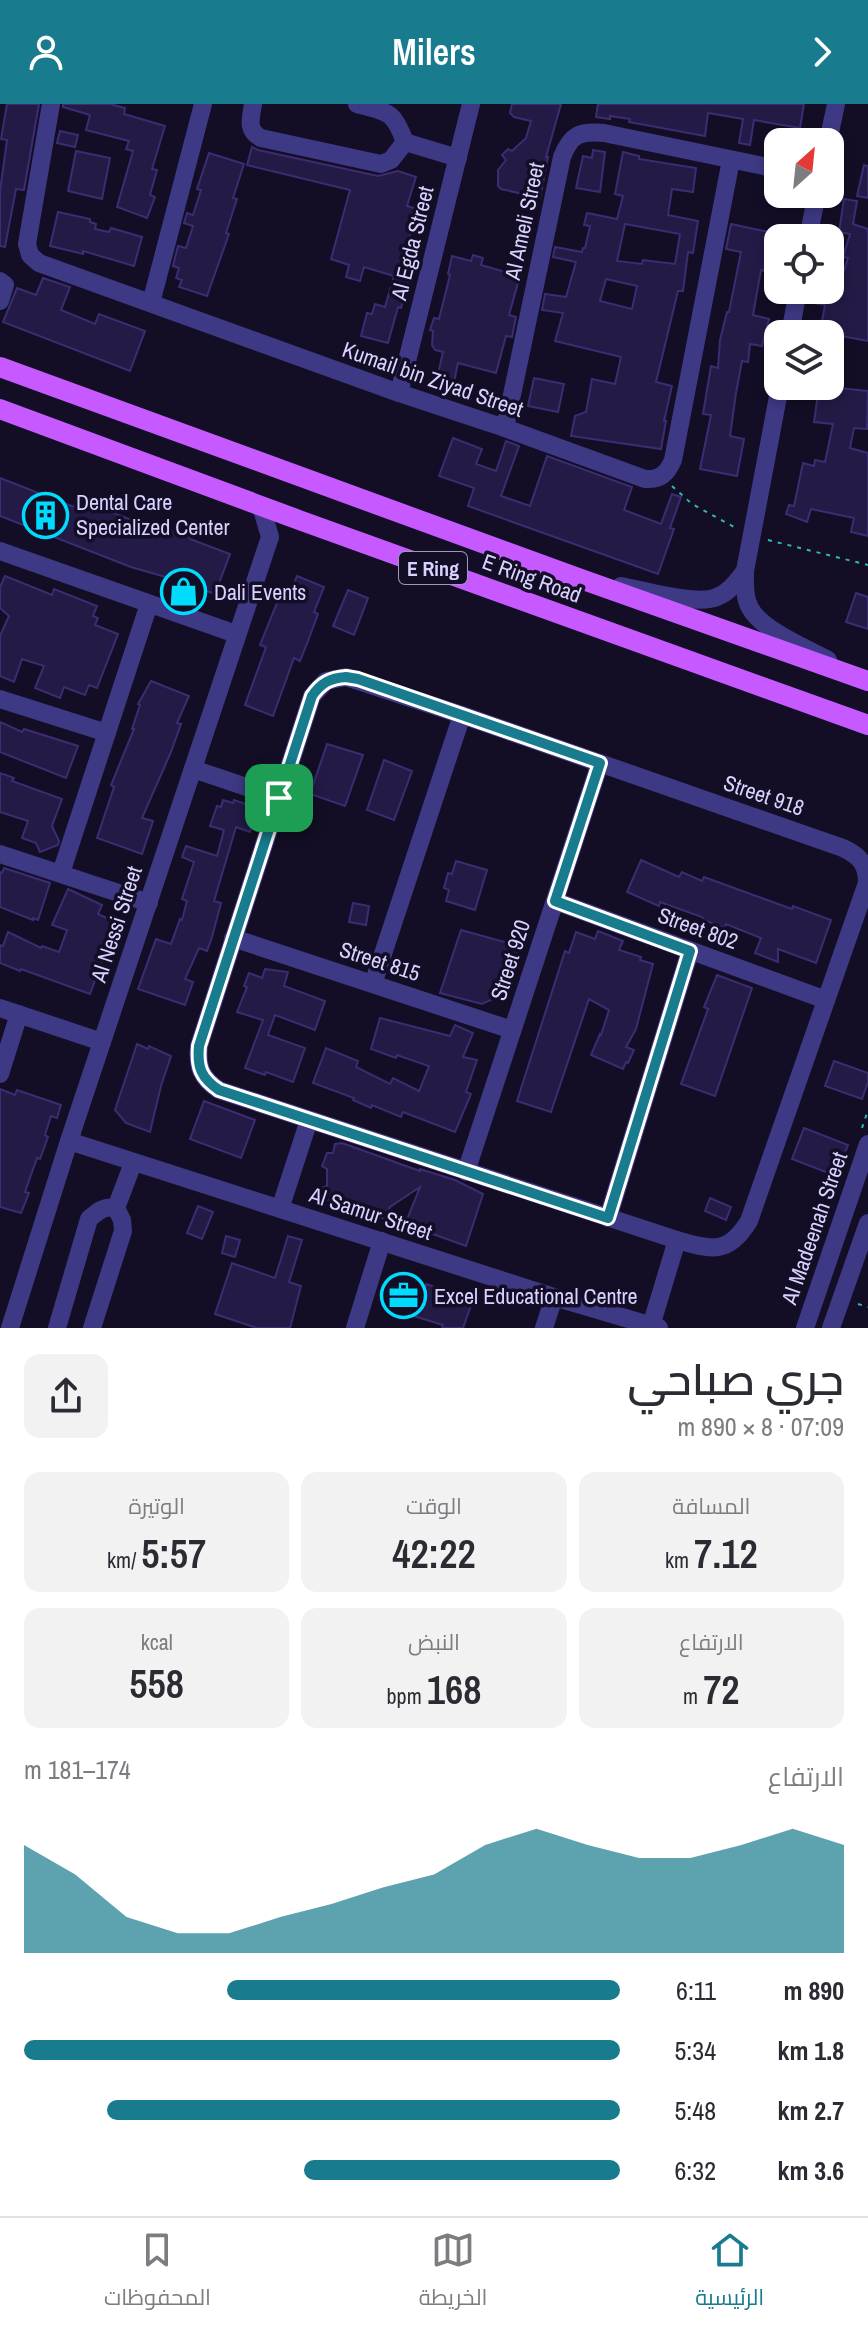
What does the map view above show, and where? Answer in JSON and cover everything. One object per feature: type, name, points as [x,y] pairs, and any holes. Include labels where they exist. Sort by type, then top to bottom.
[{"type":"main road","name":"E Ring Road","points":[[0,367],[863,679]]},
{"type":"main road","name":"E Ring Road","points":[[0,409],[868,725]]},
{"type":"street","name":"Kumail bin Ziyad Street","points":[[51,104],[27,244],[30,255],[39,263],[645,479],[654,480],[662,476]]},
{"type":"street","points":[[151,303],[203,104]]},
{"type":"street","points":[[253,104],[250,125],[261,138],[381,164],[391,160],[405,142]]},
{"type":"street","points":[[357,104],[391,115],[396,119],[405,142]]},
{"type":"street","name":"Al Egda Street","points":[[399,393],[471,104]]},
{"type":"street","points":[[831,128],[836,104]]},
{"type":"street","name":"Al Ameli Street","points":[[505,428],[562,157],[566,145],[574,136],[588,132],[604,133],[764,166]]},
{"type":"street","points":[[405,142],[458,158]]},
{"type":"street","points":[[662,476],[673,460],[731,160]]},
{"type":"street","points":[[0,281],[5,287],[0,301]]},
{"type":"street","points":[[777,400],[745,571],[746,599],[759,620],[863,679]]},
{"type":"street","points":[[261,506],[270,537],[299,520]]},
{"type":"street","name":"Al Nessi Street","points":[[10,1328],[270,537]]},
{"type":"street","points":[[0,551],[236,634]]},
{"type":"street","points":[[578,578],[700,600],[724,594],[745,571]]},
{"type":"street","points":[[61,873],[149,604]]},
{"type":"street","name":"Street 918","points":[[335,678],[358,679],[462,715],[843,848],[862,860],[867,870],[867,883],[749,1221],[732,1242],[721,1248],[708,1249],[677,1240],[219,1090],[207,1082],[200,1072],[199,1046],[312,696],[326,681],[335,678]]},
{"type":"street","points":[[0,699],[107,733]]},
{"type":"street","points":[[373,984],[462,715]]},
{"type":"street","name":"Street 920","points":[[466,1172],[600,763]]},
{"type":"street","points":[[193,769],[279,798]]},
{"type":"street","points":[[0,854],[149,903]]},
{"type":"street","name":"Street 802","points":[[555,901],[826,1000]]},
{"type":"street","name":"Street 815","points":[[233,938],[512,1030]]},
{"type":"street","points":[[608,1218],[690,951]]},
{"type":"street","points":[[0,1008],[102,1042]]},
{"type":"street","points":[[0,1074],[19,1014]]},
{"type":"street","points":[[280,1209],[309,1120]]},
{"type":"street","name":"Al Samur Street","points":[[69,1141],[655,1327]]},
{"type":"street","name":"Al Madeenah Street","points":[[805,1328],[868,1144]]},
{"type":"street","points":[[92,1328],[123,1231],[116,1208],[133,1163]]},
{"type":"street","points":[[57,1328],[89,1219],[107,1207],[116,1208]]},
{"type":"street","points":[[831,1328],[868,1223]]},
{"type":"street","points":[[655,1327],[677,1240]]},
{"type":"street","points":[[355,1328],[382,1241]]},
{"type":"street","points":[[544,1328],[554,1297]]},
{"type":"path","points":[[662,476],[692,504],[752,536],[868,565]]},
{"type":"building","points":[[7,104],[39,104],[24,190],[16,189],[5,247],[0,246],[0,191],[7,140],[1,139]]},
{"type":"building","points":[[63,104],[110,104],[125,108],[124,114],[165,126],[152,169],[157,170],[150,195],[155,197],[147,218],[117,207],[133,151],[126,149],[129,141],[86,130],[90,115],[63,107]]},
{"type":"building","points":[[512,104],[561,104],[546,157],[540,198],[498,186],[498,170],[506,160],[502,155],[508,149],[512,151],[526,138],[531,121],[514,117],[510,113]]},
{"type":"building","points":[[598,104],[804,104],[800,128],[754,120],[750,145],[739,143],[743,119],[708,113],[705,136],[629,122],[630,119],[596,117]]},
{"type":"building","points":[[60,131],[78,135],[75,147],[57,143]]},
{"type":"building","points":[[252,147],[378,176],[398,171],[416,177],[407,206],[417,209],[402,264],[412,267],[388,343],[361,336],[367,313],[372,314],[375,304],[385,307],[394,276],[364,267],[360,281],[346,277],[349,265],[331,259],[350,190],[247,165]]},
{"type":"building","points":[[593,150],[605,152],[600,192],[576,188],[583,156],[592,158]]},
{"type":"building","points":[[76,151],[110,158],[102,199],[68,191]]},
{"type":"building","points":[[623,152],[639,156],[639,159],[696,168],[693,192],[672,189],[668,215],[698,221],[693,253],[688,252],[683,291],[678,291],[656,382],[672,386],[661,449],[571,436],[575,416],[586,412],[592,379],[615,384],[621,357],[555,341],[563,313],[542,310],[545,294],[566,297],[576,262],[553,257],[555,247],[582,252],[590,226],[584,225],[587,213],[617,219],[623,196],[615,194]],"holes":[[[625,224],[680,234],[675,264],[617,261]],[[606,279],[637,286],[632,309],[600,301]]]},
{"type":"building","points":[[209,153],[244,164],[233,198],[237,199],[226,233],[229,234],[207,296],[179,287],[182,280],[176,278],[179,268],[173,266],[178,246],[186,248],[193,226],[184,223],[187,213],[193,215],[201,190],[197,189]]},
{"type":"building","points":[[864,165],[868,166],[868,198],[857,196]]},
{"type":"building","points":[[844,199],[857,201],[853,224],[868,229],[868,341],[844,336],[844,320],[822,320],[825,305],[819,304],[844,304],[844,271],[848,258],[844,254],[850,234],[844,233],[844,224],[840,224]]},
{"type":"building","points":[[58,212],[90,219],[96,224],[95,229],[109,232],[111,228],[142,237],[134,266],[83,251],[83,254],[50,246]]},
{"type":"building","points":[[731,224],[764,231],[764,271],[761,270],[753,315],[769,319],[764,320],[762,346],[750,344],[748,362],[742,361],[730,436],[744,439],[737,476],[700,469],[711,415],[703,414],[711,366],[718,368],[720,340],[741,252],[726,249]]},
{"type":"building","points":[[473,255],[483,258],[481,265],[520,276],[509,315],[516,317],[512,337],[506,336],[496,373],[458,363],[453,387],[436,383],[443,352],[435,350],[432,345],[433,331],[430,330],[434,318],[439,319],[452,256],[471,261]]},
{"type":"building","points":[[43,278],[70,287],[61,310],[95,324],[99,314],[145,331],[130,371],[3,322],[17,288],[36,295]]},
{"type":"building","points":[[534,378],[564,384],[558,412],[528,406]]},
{"type":"building","points":[[844,389],[868,391],[867,429],[854,428],[850,448],[868,453],[868,536],[851,532],[854,518],[811,509],[807,522],[786,514],[789,505],[794,506],[803,463],[814,466],[815,460],[825,462],[833,424],[814,422],[817,400],[844,400]]},
{"type":"building","points":[[453,438],[482,449],[476,464],[496,471],[506,441],[519,446],[501,496],[530,506],[547,456],[632,487],[624,510],[661,524],[672,494],[681,497],[670,528],[674,529],[658,574],[468,506],[474,488],[439,476]]},
{"type":"building","points":[[0,478],[74,507],[77,498],[151,528],[152,524],[230,554],[215,594],[131,567],[0,516]]},
{"type":"building","points":[[5,576],[52,595],[54,589],[97,606],[93,616],[98,618],[95,625],[118,634],[97,688],[89,685],[85,695],[64,687],[60,698],[35,688],[44,666],[22,659],[14,682],[0,676],[0,636],[9,616],[0,608],[0,587]]},
{"type":"building","points":[[297,576],[324,587],[314,612],[318,614],[308,641],[300,661],[294,658],[273,716],[245,705],[266,647],[260,645],[268,625],[279,598],[287,601]]},
{"type":"building","points":[[348,590],[368,598],[354,635],[333,626]]},
{"type":"building","points":[[856,593],[868,597],[868,629],[846,622]]},
{"type":"building","points":[[151,681],[189,696],[177,723],[181,724],[171,752],[142,818],[153,821],[142,854],[97,838],[114,787],[111,785],[134,729],[138,704]]},
{"type":"building","points":[[0,722],[22,732],[24,729],[78,746],[66,778],[0,752]]},
{"type":"building","points":[[327,744],[363,755],[345,806],[310,794]]},
{"type":"building","points":[[384,760],[412,771],[394,820],[367,810]]},
{"type":"building","points":[[0,773],[14,778],[12,781],[62,799],[52,826],[58,845],[40,852],[36,843],[22,838],[28,821],[0,812]]},
{"type":"building","points":[[223,800],[233,803],[234,800],[258,808],[250,832],[236,827],[214,901],[221,903],[212,937],[207,951],[199,948],[185,979],[193,982],[185,1005],[138,989],[156,939],[171,944],[182,920],[187,901],[182,899],[194,862],[182,857],[186,846],[217,856],[224,830],[210,826],[217,806],[221,807]]},
{"type":"building","points":[[641,860],[679,877],[682,872],[702,881],[704,877],[831,920],[816,963],[778,949],[778,962],[755,953],[761,938],[726,924],[724,928],[660,902],[659,906],[627,892]]},
{"type":"building","points":[[456,861],[487,870],[475,910],[446,901],[449,890],[444,888],[448,873],[452,874]]},
{"type":"building","points":[[4,868],[50,883],[38,920],[0,907],[0,872]]},
{"type":"building","points":[[68,889],[102,905],[98,914],[117,923],[90,994],[0,963],[0,945],[3,946],[8,932],[41,948],[59,952],[67,930],[52,925]]},
{"type":"building","points":[[353,903],[369,906],[366,925],[349,922]]},
{"type":"building","points":[[461,930],[519,946],[506,993],[482,1004],[440,993]]},
{"type":"building","points":[[598,931],[623,941],[619,950],[653,964],[636,1029],[626,1047],[634,1050],[628,1063],[623,1069],[591,1055],[609,1010],[589,999],[551,1112],[517,1101],[565,951],[569,953],[576,932],[595,939]]},
{"type":"building","points":[[265,969],[288,972],[284,986],[325,1001],[315,1030],[275,1015],[268,1035],[305,1048],[293,1082],[245,1068],[263,1020],[237,1012],[249,973],[262,978]]},
{"type":"building","points":[[717,975],[752,988],[715,1096],[681,1084]]},
{"type":"building","points":[[380,1018],[450,1036],[455,1025],[473,1033],[463,1057],[477,1060],[466,1092],[471,1094],[455,1132],[403,1112],[401,1117],[372,1105],[371,1108],[354,1098],[313,1083],[326,1048],[358,1061],[356,1067],[390,1084],[393,1078],[419,1091],[429,1066],[371,1049]]},
{"type":"building","points":[[137,1044],[171,1056],[150,1132],[126,1123],[115,1110]]},
{"type":"building","points":[[834,1061],[868,1073],[862,1099],[825,1086]]},
{"type":"building","points":[[0,1089],[15,1095],[17,1090],[61,1105],[57,1118],[51,1116],[45,1135],[48,1137],[40,1159],[37,1158],[21,1213],[0,1207]]},
{"type":"building","points":[[204,1101],[255,1120],[241,1158],[190,1139]]},
{"type":"building","points":[[804,1128],[848,1145],[836,1176],[792,1159]]},
{"type":"building","points":[[342,1143],[455,1180],[483,1194],[466,1246],[404,1227],[420,1187],[390,1207],[385,1219],[318,1197],[323,1187],[327,1186],[327,1169],[322,1166],[327,1153],[333,1153],[335,1144]]},
{"type":"building","points":[[710,1198],[731,1207],[726,1220],[705,1211]]},
{"type":"building","points":[[198,1206],[213,1212],[202,1239],[187,1233]]},
{"type":"building","points":[[226,1236],[240,1240],[235,1257],[222,1253]]},
{"type":"building","points":[[288,1236],[302,1240],[289,1282],[301,1286],[290,1328],[257,1328],[215,1314],[232,1263],[275,1278]]},
{"type":"building","points":[[398,1278],[474,1297],[463,1328],[442,1328],[443,1325],[388,1308]]},
{"type":"place","name":"Dental Care Specialized Center","points":[[45,515]]},
{"type":"place","name":"Dali Events","points":[[183,592]]},
{"type":"place","name":"Excel Educational Centre","points":[[403,1296]]},
{"type":"route","points":[[335,678],[358,679],[600,763],[555,901],[690,951],[608,1218],[219,1090],[207,1082],[200,1072],[199,1046],[279,798],[312,696],[326,681],[335,678]]}]
